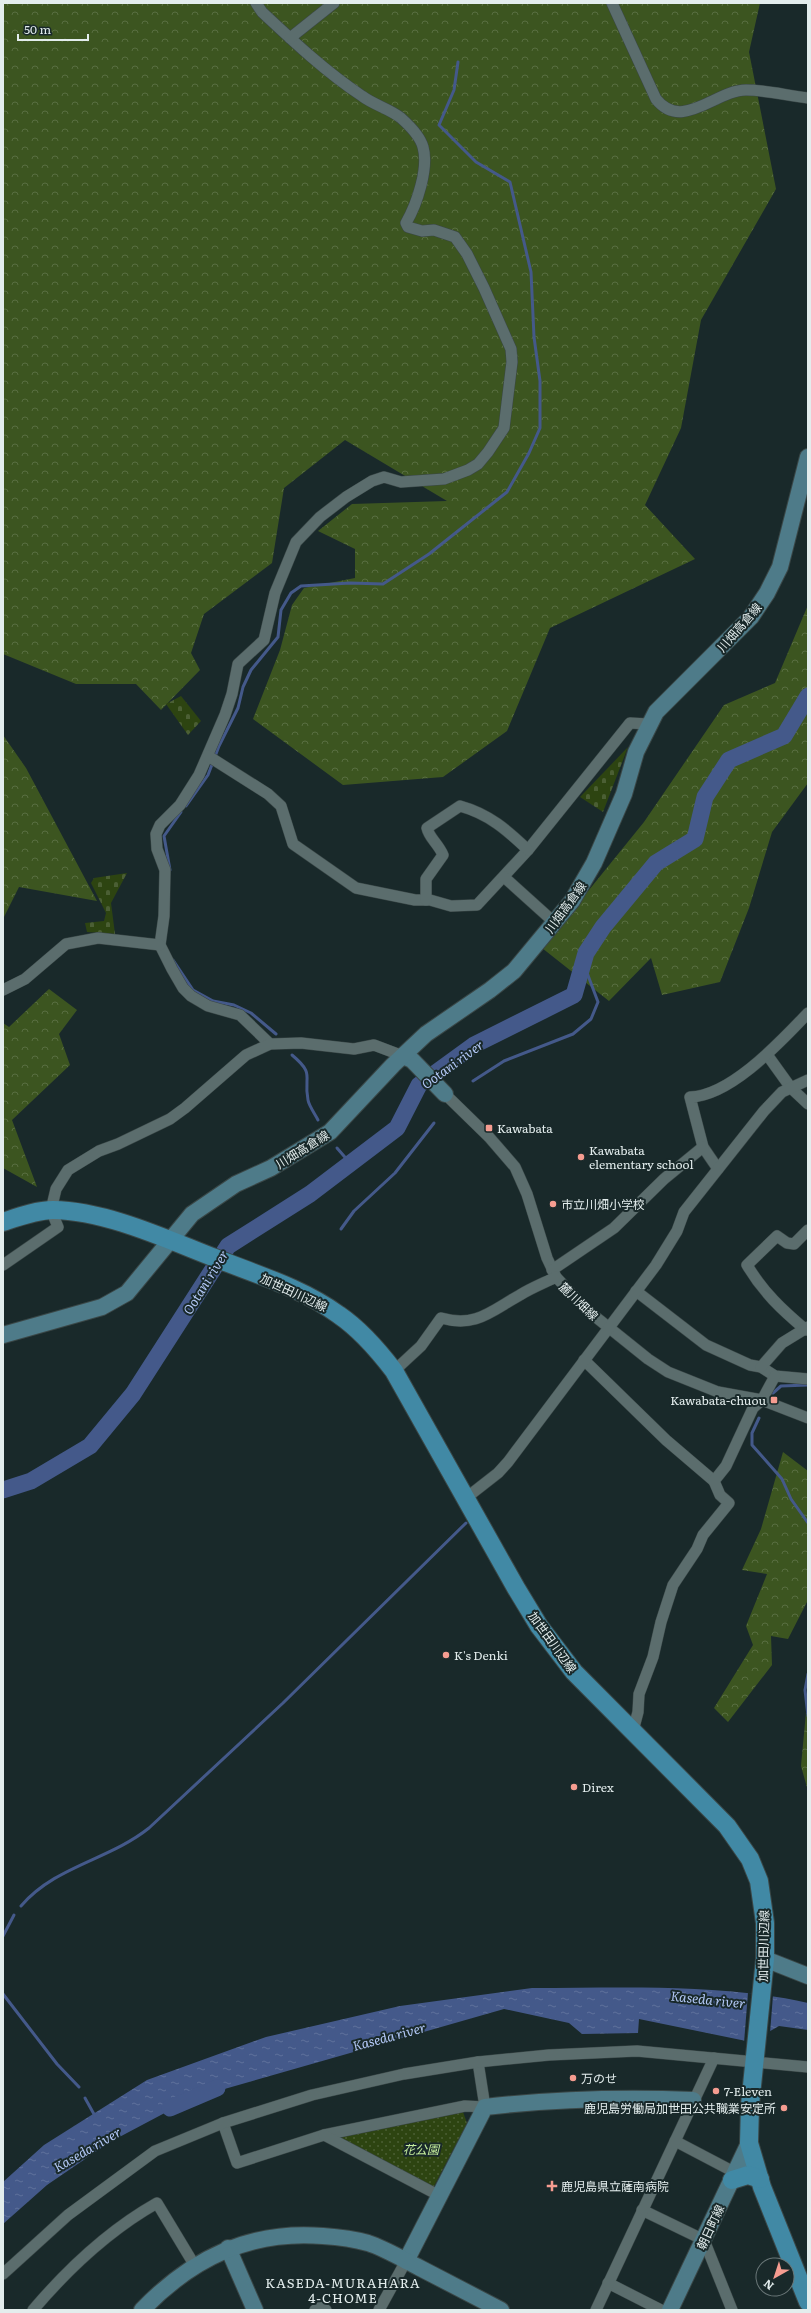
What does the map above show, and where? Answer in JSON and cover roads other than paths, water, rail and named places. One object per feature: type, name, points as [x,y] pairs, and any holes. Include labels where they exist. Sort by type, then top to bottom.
[{"type":"main road","name":"加世田川辺線","points":[[3,1222],[51,1210],[83,1213],[112,1220],[247,1270],[315,1299],[340,1315],[363,1334],[394,1371],[516,1588],[551,1644],[574,1672],[727,1826],[750,1859],[759,1881],[763,1898],[765,1958],[755,2057],[749,2143],[760,2179],[808,2302]]},
{"type":"main road","points":[[734,2176],[748,2175],[760,2179]]},
{"type":"street","points":[[256,3],[262,12],[325,69],[363,97],[401,118],[418,136],[424,148],[424,164],[418,197],[406,223],[408,227],[413,229],[434,230],[455,237],[467,254],[510,348],[512,362],[504,428],[478,464],[468,470],[444,479],[401,482],[384,477],[372,481],[346,497],[320,517],[296,542],[275,593],[264,640],[238,664],[232,694],[212,758],[180,805],[160,825],[156,834],[157,849],[166,870],[164,916],[160,945],[183,988],[191,996],[208,1006],[240,1015],[270,1044]]},
{"type":"street","points":[[290,38],[334,3]]},
{"type":"street","points":[[612,3],[656,99],[668,109],[677,112],[685,112],[698,108],[728,93],[746,90],[808,98]]},
{"type":"street","name":"川畑高倉線","points":[[3,1334],[61,1320],[113,1302],[127,1293],[175,1243],[192,1214],[216,1196],[301,1151],[330,1132],[446,1019],[490,990],[514,971],[572,901],[594,863],[624,794],[636,752],[648,724],[656,712],[725,644],[755,611],[780,567],[803,495],[808,457]]},
{"type":"street","points":[[212,758],[268,794],[281,806],[293,844],[356,888],[415,900],[426,900],[451,906],[477,905],[528,850],[630,723],[648,724]]},
{"type":"street","points":[[426,900],[426,879],[443,855],[439,844],[428,835],[427,828],[460,806],[478,810],[497,821],[528,850]]},
{"type":"street","points":[[504,877],[555,923]]},
{"type":"street","points":[[3,990],[25,979],[66,944],[98,938],[160,945]]},
{"type":"street","points":[[718,1168],[703,1146],[690,1097],[700,1096],[720,1088],[768,1056],[808,1013]]},
{"type":"street","points":[[3,1265],[58,1227],[51,1210],[56,1189],[68,1170],[99,1151],[118,1144],[170,1119],[185,1108],[246,1055],[270,1044],[301,1043],[354,1049],[374,1045],[407,1058]]},
{"type":"street","points":[[768,1056],[791,1088],[808,1104]]},
{"type":"street","name":"麓川畑線","points":[[407,1058],[489,1137],[515,1167],[527,1194],[554,1273],[569,1293],[608,1328],[648,1359],[668,1372],[718,1392],[762,1400],[808,1418]]},
{"type":"street","points":[[466,1498],[498,1473],[508,1462],[656,1265],[677,1231],[684,1212],[764,1111],[782,1092],[808,1080]]},
{"type":"street","points":[[394,1371],[421,1346],[441,1318],[456,1322],[470,1321],[487,1315],[554,1273],[614,1228],[664,1179],[703,1146]]},
{"type":"street","points":[[761,1368],[782,1343],[807,1328],[778,1306],[760,1287],[747,1265],[777,1236],[787,1243],[794,1244],[808,1230]]},
{"type":"street","points":[[636,1291],[706,1345],[750,1365],[761,1368],[776,1376],[808,1379]]},
{"type":"street","points":[[584,1360],[666,1440],[714,1481],[720,1495],[729,1503],[703,1536],[697,1549],[673,1585],[661,1622],[653,1657],[640,1694],[638,1712],[633,1731]]},
{"type":"street","points":[[714,1481],[726,1466],[753,1408],[762,1400],[776,1376]]},
{"type":"street","points":[[765,1958],[808,1976]]},
{"type":"street","points":[[3,2274],[68,2215],[155,2151],[223,2122],[347,2086],[404,2074],[478,2062],[549,2055],[637,2051],[714,2058],[755,2057],[808,2067]]},
{"type":"street","points":[[596,2310],[693,2100],[714,2058]]},
{"type":"street","points":[[379,2310],[440,2196],[485,2107],[478,2062]]},
{"type":"street","points":[[223,2122],[237,2163],[324,2135],[465,2106],[485,2107],[544,2100],[621,2097],[693,2100]]},
{"type":"street","points":[[324,2135],[440,2196]]},
{"type":"street","points":[[675,2141],[734,2176]]},
{"type":"street","name":"朝日町線","points":[[670,2310],[749,2143]]},
{"type":"street","points":[[33,2310],[58,2280],[137,2214],[157,2203],[195,2266]]},
{"type":"street","points":[[642,2210],[704,2240],[732,2310]]},
{"type":"street","points":[[142,2310],[161,2290],[195,2266],[228,2248],[262,2238],[290,2234],[342,2237],[368,2244],[406,2261],[501,2310]]},
{"type":"street","points":[[228,2248],[255,2310]]},
{"type":"street","points":[[608,2283],[661,2310]]},
{"type":"street","points":[[315,2310],[321,2307],[326,2310]]},
{"type":"water","points":[[636,1987],[706,1989],[774,1997],[808,2003],[808,2030],[779,2026],[751,2042],[639,2019],[638,2033],[582,2034],[569,2023],[504,2009],[193,2098],[110,2142],[47,2185],[3,2224],[3,2182],[44,2145],[147,2080],[266,2037],[400,2006],[532,1988]]},
{"type":"waterway","points":[[186,806],[208,775],[219,746],[238,708],[243,687],[251,670],[278,637],[281,610],[291,593],[301,586],[350,583],[383,584],[429,554],[507,492],[529,453],[540,428],[540,381],[534,337],[531,272],[510,182],[476,162],[439,125],[454,90],[458,62]]},
{"type":"waterway","name":"Ootani river","points":[[3,1490],[31,1481],[90,1446],[133,1394],[228,1246],[310,1194],[397,1128],[419,1085],[474,1045],[574,995],[586,953],[603,927],[656,863],[695,839],[705,797],[729,760],[784,736],[808,696]]},
{"type":"waterway","points":[[170,870],[164,836],[181,812]]},
{"type":"waterway","points":[[173,960],[193,990],[213,1001],[234,1005],[251,1013],[276,1034]]},
{"type":"waterway","points":[[473,1081],[504,1061],[573,1034],[591,1019],[598,1002],[583,962]]},
{"type":"waterway","points":[[292,1055],[304,1067],[307,1076],[308,1100],[318,1120]]},
{"type":"waterway","points":[[341,1229],[354,1211],[395,1173],[434,1123]]},
{"type":"waterway","points":[[337,1148],[350,1163]]},
{"type":"waterway","points":[[773,1393],[781,1386],[808,1385]]},
{"type":"waterway","points":[[759,1418],[752,1433],[752,1445],[782,1479],[791,1499],[808,1523]]},
{"type":"waterway","points":[[21,1906],[35,1892],[50,1881],[117,1848],[149,1828],[283,1703],[466,1523]]},
{"type":"waterway","points":[[808,1674],[805,1690],[808,1716]]},
{"type":"waterway","points":[[3,1936],[14,1915]]},
{"type":"waterway","points":[[3,1994],[57,2064],[79,2087]]},
{"type":"waterway","name":"Kaseda river","points":[[170,2108],[217,2088]]},
{"type":"waterway","points":[[85,2098],[95,2116]]},
{"type":"place","name":"Kawabata","points":[[489,1128]]},
{"type":"place","name":"Kawabata elementary school","points":[[581,1157]]},
{"type":"place","name":"市立川畑小学校","points":[[553,1204]]},
{"type":"place","name":"Kawabata-chuou","points":[[774,1400]]},
{"type":"place","name":"K's Denki","points":[[446,1655]]},
{"type":"place","name":"Direx","points":[[574,1787]]},
{"type":"place","name":"万のせ","points":[[573,2078]]},
{"type":"place","name":"7-Eleven","points":[[716,2091]]},
{"type":"place","name":"鹿児島労働局加世田公共職業安定所","points":[[784,2108]]},
{"type":"place","name":"鹿児島県立薩南病院","points":[[552,2186]]},
{"type":"district","name":"KASEDA-MURAHARA 4-CHOME","points":[[343,2290]]},
{"type":"park label","name":"花公園","points":[[421,2149]]}]
